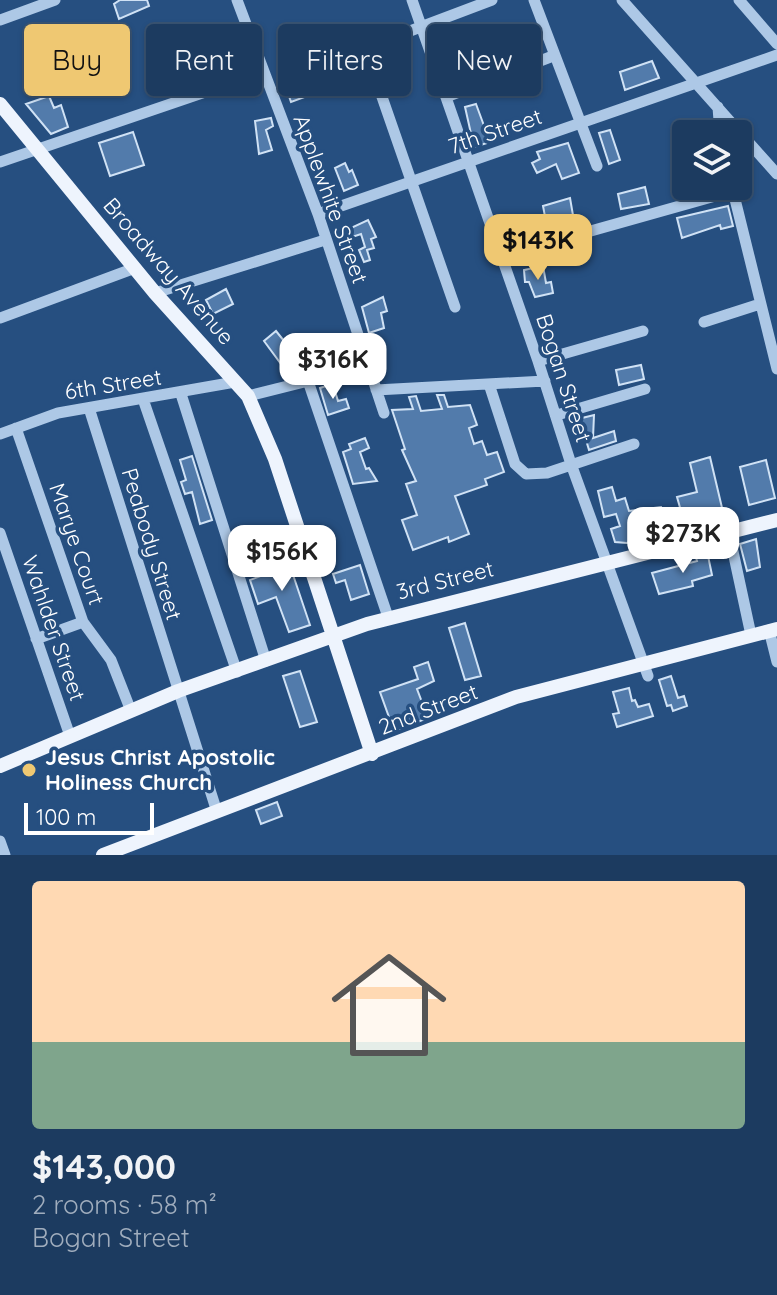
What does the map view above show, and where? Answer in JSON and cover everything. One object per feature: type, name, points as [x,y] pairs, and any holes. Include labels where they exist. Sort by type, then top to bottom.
[{"type":"main road","name":"Broadway Avenue","points":[[0,104],[155,293],[248,396],[275,459],[372,754]]},
{"type":"main road","name":"3rd Street","points":[[0,766],[178,691],[388,617],[777,520]]},
{"type":"main road","name":"2nd Street","points":[[103,855],[516,697],[646,670],[773,630]]},
{"type":"street","points":[[0,20],[55,0]]},
{"type":"street","name":"Applewhite Street","points":[[237,0],[318,214],[384,413]]},
{"type":"street","name":"Bogan Street","points":[[412,0],[557,415],[571,464],[646,670]]},
{"type":"street","points":[[455,307],[365,48],[492,0]]},
{"type":"street","points":[[534,0],[597,166]]},
{"type":"street","points":[[622,0],[777,174]]},
{"type":"street","points":[[739,0],[777,44]]},
{"type":"street","name":"7th Street","points":[[318,214],[777,55]]},
{"type":"street","points":[[446,97],[553,56]]},
{"type":"street","points":[[0,162],[264,72]]},
{"type":"street","points":[[718,105],[719,120]]},
{"type":"street","points":[[502,256],[691,200]]},
{"type":"street","points":[[735,200],[777,369]]},
{"type":"street","points":[[155,293],[325,240]]},
{"type":"street","points":[[0,318],[135,268]]},
{"type":"street","points":[[704,322],[760,304]]},
{"type":"street","points":[[538,361],[643,331]]},
{"type":"street","points":[[248,396],[368,366]]},
{"type":"street","points":[[308,381],[388,617]]},
{"type":"street","points":[[376,390],[545,381]]},
{"type":"street","name":"6th Street","points":[[0,434],[58,413],[181,394],[235,382]]},
{"type":"street","points":[[489,384],[519,471],[534,475],[634,444]]},
{"type":"street","points":[[557,415],[645,389]]},
{"type":"street","points":[[181,394],[266,661]]},
{"type":"street","points":[[143,399],[237,672]]},
{"type":"street","name":"Peabody Street","points":[[89,408],[217,812]]},
{"type":"street","name":"Marye Court","points":[[16,428],[83,622],[111,660],[131,711]]},
{"type":"street","name":"Wahlder Street","points":[[0,533],[70,736]]},
{"type":"street","points":[[729,533],[751,635]]},
{"type":"street","points":[[36,639],[83,622]]},
{"type":"street","points":[[773,630],[777,662]]},
{"type":"street","points":[[0,841],[5,855]]},
{"type":"building","points":[[120,0],[147,0],[149,6],[119,19],[114,4]]},
{"type":"building","points":[[652,61],[659,78],[625,90],[620,72]]},
{"type":"building","points":[[49,96],[54,108],[61,105],[68,127],[51,134],[26,104]]},
{"type":"building","points":[[289,96],[308,96],[291,102]]},
{"type":"building","points":[[476,104],[490,142],[474,147],[465,107]]},
{"type":"building","points":[[271,118],[273,126],[266,130],[272,150],[259,154],[255,121]]},
{"type":"building","points":[[610,130],[620,160],[609,164],[599,133]]},
{"type":"building","points":[[133,132],[144,165],[110,176],[99,143]]},
{"type":"building","points":[[568,143],[579,173],[562,179],[556,164],[537,173],[532,163],[540,159],[537,152]]},
{"type":"building","points":[[345,163],[349,172],[352,170],[358,185],[344,191],[335,168]]},
{"type":"building","points":[[645,187],[649,204],[621,209],[618,194]]},
{"type":"building","points":[[570,198],[574,221],[547,227],[543,206]]},
{"type":"building","points":[[728,206],[733,226],[721,229],[720,225],[682,238],[677,218]]},
{"type":"building","points":[[368,220],[376,237],[371,239],[374,248],[367,250],[370,260],[364,262],[359,250],[365,247],[361,234],[340,241],[338,234]]},
{"type":"building","points":[[543,266],[546,283],[551,282],[553,293],[535,297],[529,282],[525,282],[524,270]]},
{"type":"building","points":[[226,289],[233,304],[213,314],[206,300]]},
{"type":"building","points":[[383,297],[387,311],[381,313],[384,328],[369,333],[362,307]]},
{"type":"building","points":[[276,331],[297,357],[284,368],[264,341]]},
{"type":"building","points":[[641,365],[644,379],[619,385],[616,370]]},
{"type":"building","points":[[329,385],[330,389],[334,388],[338,401],[346,399],[349,408],[328,415],[320,388]]},
{"type":"building","points":[[437,395],[444,395],[448,407],[470,405],[477,425],[469,428],[474,444],[482,441],[487,455],[497,452],[504,472],[485,479],[487,485],[455,496],[469,534],[449,542],[448,537],[413,550],[402,520],[417,515],[406,484],[416,481],[402,450],[405,449],[392,410],[413,409],[409,397],[416,396],[421,411],[442,409]]},
{"type":"building","points":[[594,415],[593,438],[614,431],[616,441],[589,450],[583,430],[579,432],[574,420]]},
{"type":"building","points":[[365,438],[369,448],[360,452],[366,469],[369,468],[377,481],[353,484],[343,452],[351,449],[349,444]]},
{"type":"building","points":[[192,456],[212,520],[200,524],[192,492],[185,494],[181,482],[186,480],[180,460]]},
{"type":"building","points":[[710,457],[723,512],[685,525],[677,497],[697,492],[690,463]]},
{"type":"building","points":[[766,460],[775,498],[749,505],[740,467]]},
{"type":"building","points":[[612,487],[616,501],[625,498],[629,511],[661,507],[666,525],[641,532],[642,536],[627,543],[615,542],[611,529],[620,526],[616,514],[604,517],[598,491]]},
{"type":"building","points":[[756,539],[760,567],[747,571],[740,544]]},
{"type":"building","points":[[707,551],[712,575],[692,581],[693,586],[659,594],[652,573],[697,561],[695,554]]},
{"type":"building","points":[[287,557],[310,625],[289,632],[276,597],[258,604],[250,580],[269,573],[266,564]]},
{"type":"building","points":[[360,565],[369,594],[351,600],[345,580],[336,583],[333,574]]},
{"type":"building","points":[[465,623],[481,676],[465,680],[449,628]]},
{"type":"building","points":[[428,662],[434,681],[417,689],[428,718],[394,731],[380,692],[418,679],[414,667]]},
{"type":"building","points":[[300,671],[317,722],[300,727],[283,676]]},
{"type":"building","points":[[671,676],[678,698],[684,696],[687,706],[673,711],[671,705],[667,706],[659,680]]},
{"type":"building","points":[[629,688],[632,701],[635,700],[638,707],[649,704],[653,716],[617,727],[613,714],[619,713],[613,692]]},
{"type":"building","points":[[277,802],[282,816],[261,824],[256,810]]},
{"type":"place","name":"Jesus Christ Apostolic Holiness Church","points":[[29,770]]}]
